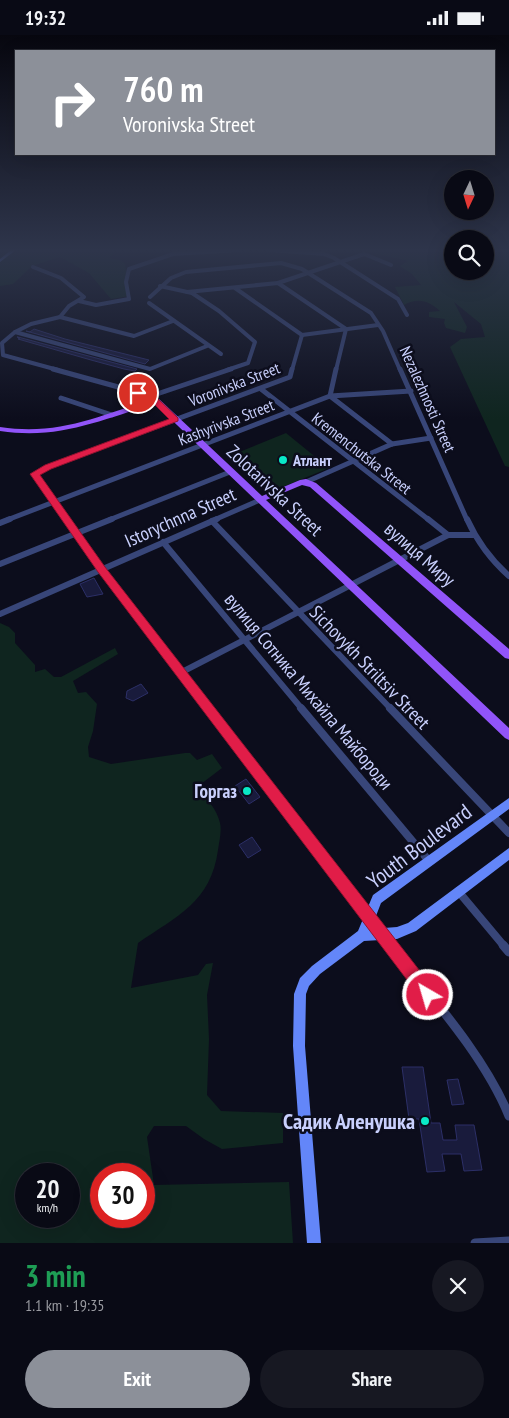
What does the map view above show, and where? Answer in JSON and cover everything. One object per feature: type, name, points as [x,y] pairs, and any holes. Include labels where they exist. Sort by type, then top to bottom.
[{"type":"main road","points":[[0,429],[28,433],[57,431],[112,415],[154,399]]},
{"type":"main road","name":"Zolotarivska Street","points":[[154,399],[509,735]]},
{"type":"main road","name":"Istorychnna Street","points":[[260,500],[306,482]]},
{"type":"main road","name":"вулиця Миру","points":[[306,482],[313,485],[509,655]]},
{"type":"main road","name":"Youth Boulevard","points":[[362,935],[378,899],[509,803]]},
{"type":"main road","points":[[314,1243],[299,1046],[300,994],[304,982],[316,970],[362,935],[397,933],[412,927],[509,853]]},
{"type":"street","points":[[60,317],[69,306]]},
{"type":"street","points":[[153,306],[221,354]]},
{"type":"street","points":[[154,399],[248,363],[255,342],[211,306]]},
{"type":"street","points":[[261,306],[302,335],[378,325]]},
{"type":"street","points":[[313,306],[346,329]]},
{"type":"street","name":"Nezalezhnosti Street","points":[[361,306],[371,313],[379,322],[378,325],[383,331],[411,391],[474,535],[497,565],[509,576]]},
{"type":"street","points":[[402,306],[407,315]]},
{"type":"street","points":[[15,332],[31,324],[60,317],[134,335],[173,321]]},
{"type":"street","points":[[346,329],[330,395],[392,444]]},
{"type":"street","points":[[15,332],[150,369],[208,346]]},
{"type":"street","name":"Zolotarivska Street","points":[[15,332],[2,343],[3,355],[154,399]]},
{"type":"street","name":"Voronivska Street","points":[[55,502],[35,474],[48,467],[290,377],[302,335]]},
{"type":"street","name":"Kremenchutska Street","points":[[261,389],[448,535]]},
{"type":"street","name":"Kashyrivska Street","points":[[0,523],[330,395],[411,391]]},
{"type":"street","points":[[61,398],[112,415]]},
{"type":"street","name":"Istorychnna Street","points":[[306,482],[392,444],[431,438]]},
{"type":"street","points":[[0,564],[230,472]]},
{"type":"street","name":"Istorychnna Street","points":[[0,614],[260,500]]},
{"type":"street","points":[[55,502],[102,569],[475,1055],[500,1094],[509,1116]]},
{"type":"street","name":"Sichovykh Striltsiv Street","points":[[212,521],[297,613],[509,833]]},
{"type":"street","points":[[182,672],[448,535],[474,535]]},
{"type":"street","name":"вулиця Сотника Михайла Майбороди","points":[[163,542],[429,861]]},
{"type":"street","points":[[458,891],[509,952]]},
{"type":"street","points":[[475,1243],[509,1241]]},
{"type":"green space","points":[[434,306],[456,306],[467,327],[465,333],[446,328],[445,319],[429,317],[429,312],[440,311]]},
{"type":"green space","points":[[459,306],[509,306],[509,467],[505,466],[450,347],[461,339],[485,337],[481,324]]},
{"type":"green space","name":"Атлант","points":[[286,433],[329,468],[280,488],[237,453]]},
{"type":"green space","points":[[0,623],[9,627],[15,633],[15,643],[35,665],[35,672],[45,669],[54,677],[61,677],[115,648],[118,654],[73,681],[78,693],[86,692],[97,704],[93,731],[88,747],[89,757],[111,764],[185,753],[190,753],[197,760],[212,754],[222,768],[197,787],[214,808],[221,826],[214,868],[208,883],[190,906],[138,943],[131,988],[198,975],[206,964],[213,963],[207,995],[209,1039],[207,1095],[221,1111],[283,1113],[283,1143],[222,1149],[186,1126],[154,1126],[147,1137],[151,1163],[90,1163],[90,1228],[155,1228],[155,1185],[289,1182],[293,1243],[0,1243]]},
{"type":"building","points":[[34,329],[65,339],[149,360],[145,364],[26,331],[30,332]]},
{"type":"building","points":[[17,337],[137,369],[135,371],[124,369],[18,339],[20,338]]},
{"type":"building","points":[[94,578],[103,594],[87,597],[80,584]]},
{"type":"building","points":[[141,684],[148,693],[133,701],[126,698],[127,691]]},
{"type":"building","name":"Горгаз","points":[[246,779],[260,797],[249,804],[235,786]]},
{"type":"building","points":[[252,837],[261,850],[248,858],[239,845]]},
{"type":"building","name":"Садик Аленушка","points":[[402,1067],[423,1067],[431,1123],[440,1123],[443,1140],[457,1140],[455,1125],[474,1125],[482,1170],[464,1171],[461,1154],[442,1154],[445,1171],[427,1172],[419,1119],[409,1119]]},
{"type":"building","name":"Садик Аленушка","points":[[458,1079],[464,1104],[452,1105],[447,1080]]},
{"type":"place","name":"Атлант","points":[[283,460]]},
{"type":"place","name":"Горгаз","points":[[247,791]]},
{"type":"place","name":"Садик Аленушка","points":[[425,1121]]},
{"type":"route","points":[[138,393],[151,396],[175,419],[48,467],[35,474],[102,569],[428,995]]}]
